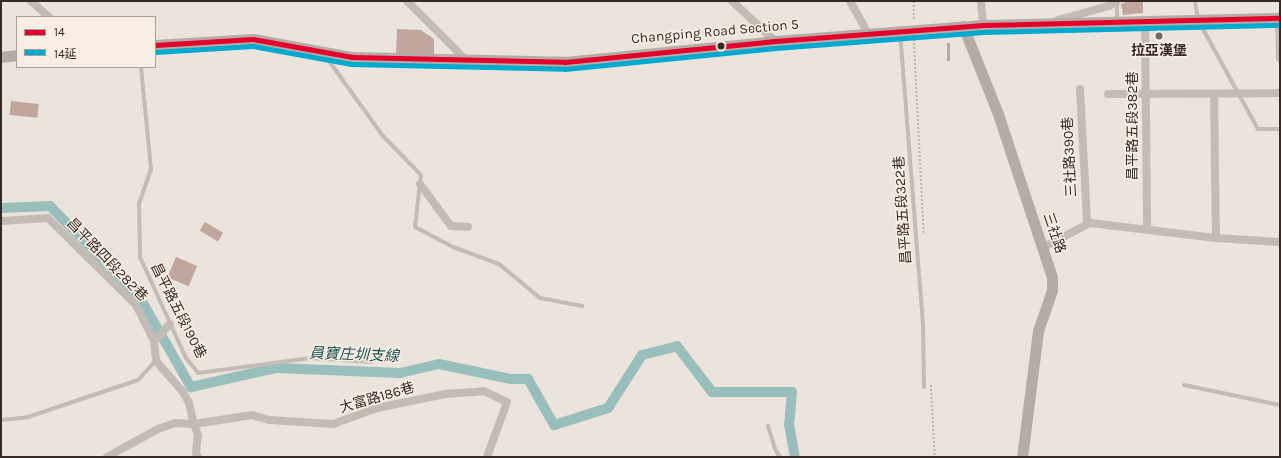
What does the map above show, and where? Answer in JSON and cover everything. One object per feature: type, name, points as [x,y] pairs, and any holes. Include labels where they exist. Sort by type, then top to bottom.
[{"type":"street","points":[[31,1],[48,16]]},
{"type":"street","points":[[407,1],[465,58]]},
{"type":"street","points":[[732,1],[775,40]]},
{"type":"street","points":[[850,1],[869,35]]},
{"type":"street","points":[[980,1],[983,25]]},
{"type":"street","points":[[1045,23],[1109,6],[1117,1]]},
{"type":"street","points":[[1279,18],[1280,58]]},
{"type":"street","name":"Changping Road Section 5","points":[[156,45],[253,39],[352,56],[565,62],[775,40],[869,35],[963,26],[1045,23],[1145,23],[1279,18]]},
{"type":"street","name":"昌平路五段382巷","points":[[1145,23],[1147,229]]},
{"type":"street","name":"三社路","points":[[963,26],[998,114],[1044,247],[1052,277],[1052,290],[1038,331],[1022,457]]},
{"type":"street","points":[[1,56],[16,55]]},
{"type":"street","name":"三社路390巷","points":[[1080,89],[1086,224]]},
{"type":"street","points":[[1108,94],[1214,94],[1280,92]]},
{"type":"street","points":[[1214,94],[1216,238]]},
{"type":"street","points":[[420,184],[451,226],[468,227]]},
{"type":"street","name":"昌平路四段282巷","points":[[1,221],[48,218],[136,305],[154,341],[156,361]]},
{"type":"street","points":[[1044,247],[1086,224],[1147,229],[1216,238],[1280,242]]},
{"type":"street","points":[[154,341],[170,324]]},
{"type":"street","points":[[156,361],[183,392],[189,403],[198,435],[196,453],[198,457]]},
{"type":"street","name":"大富路186巷","points":[[107,457],[156,430],[175,424],[194,424],[252,415],[270,420],[333,424],[392,405],[445,394],[484,391],[508,402],[487,457]]},
{"type":"lane","points":[[1117,1],[1117,22]]},
{"type":"lane","points":[[1195,1],[1198,20],[1258,129],[1280,129]]},
{"type":"lane","name":"昌平路五段322巷","points":[[900,32],[923,324],[924,387]]},
{"type":"lane","points":[[323,52],[383,136],[422,175],[414,227],[453,247],[499,264],[540,298],[582,306]]},
{"type":"lane","name":"昌平路五段190巷","points":[[141,68],[151,169],[139,203],[140,257],[186,358],[198,373],[311,358],[370,362],[388,351]]},
{"type":"lane","points":[[1,420],[28,417],[138,380],[156,361]]},
{"type":"lane","points":[[1184,385],[1280,405]]},
{"type":"lane","points":[[768,426],[775,450],[780,457]]},
{"type":"path","points":[[914,1],[914,31],[924,243]]},
{"type":"path","points":[[931,378],[935,457]]},
{"type":"building","points":[[1129,1],[1143,1],[1143,13],[1123,15],[1121,4]]},
{"type":"building","points":[[397,29],[421,30],[434,39],[434,56],[396,55]]},
{"type":"building","points":[[947,43],[950,43],[950,61],[947,61]]},
{"type":"building","points":[[11,101],[39,104],[37,118],[10,115]]},
{"type":"building","points":[[205,222],[223,233],[218,241],[200,231]]},
{"type":"building","points":[[176,257],[197,266],[189,286],[167,277]]},
{"type":"waterway","name":"員寶庄圳支線","points":[[1,208],[50,206],[140,298],[191,387],[276,368],[400,373],[439,364],[511,379],[528,379],[554,425],[608,408],[642,355],[677,346],[712,392],[792,392],[789,424],[795,457]]},
{"type":"transit line","name":"14","points":[[156,45],[253,39],[352,57],[565,62],[775,41],[983,25],[1280,18]]},
{"type":"transit line","name":"14延","points":[[156,52],[253,46],[351,64],[565,69],[776,48],[983,32],[1280,25]]},
{"type":"place","name":"拉亞漢堡","points":[[1159,36]]}]
